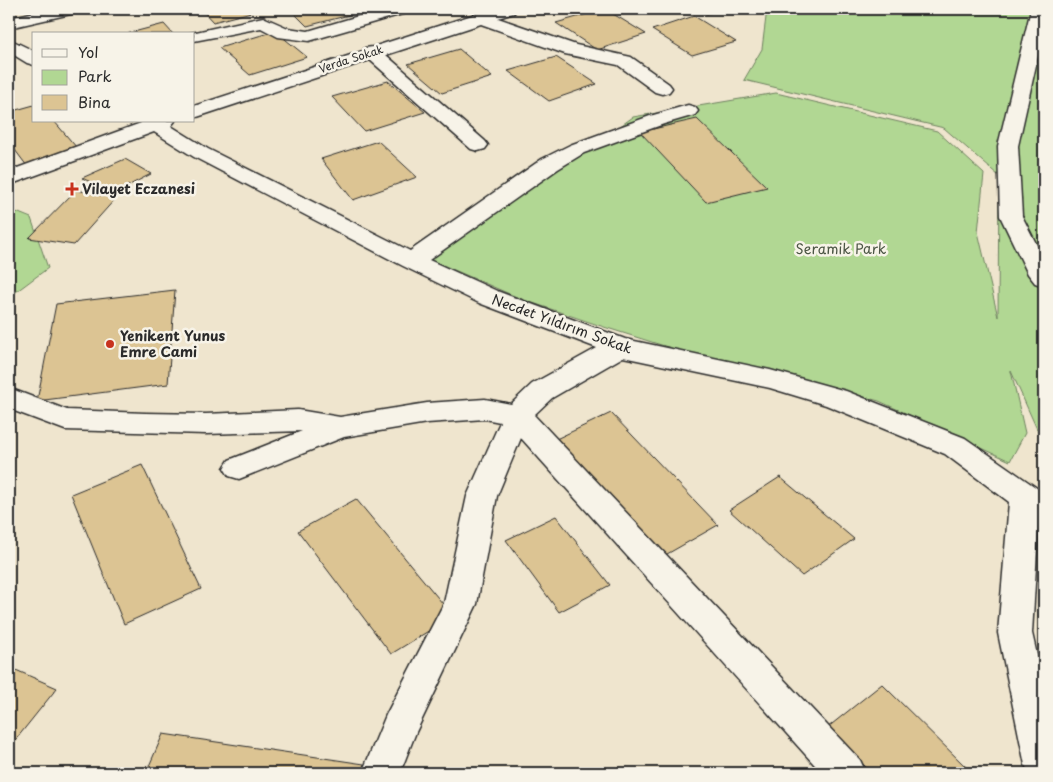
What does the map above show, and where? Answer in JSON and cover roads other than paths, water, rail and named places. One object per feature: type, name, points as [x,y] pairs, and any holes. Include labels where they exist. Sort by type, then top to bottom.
[{"type":"street","points":[[9,24],[69,9]]},
{"type":"street","points":[[195,36],[263,22],[284,33],[309,36],[400,9]]},
{"type":"street","name":"Verda Sokak","points":[[195,112],[371,52],[508,9]]},
{"type":"street","points":[[1040,9],[1008,146],[1011,216],[1040,274],[1044,278]]},
{"type":"street","points":[[481,18],[571,50],[624,62],[662,88]]},
{"type":"street","points":[[9,44],[32,58]]},
{"type":"street","points":[[371,52],[478,145]]},
{"type":"street","points":[[411,261],[543,169],[577,150],[657,120],[688,111]]},
{"type":"street","points":[[9,178],[157,122]]},
{"type":"street","name":"Necdet Yıldırım Sokak","points":[[157,122],[201,153],[411,261],[488,297],[620,347],[770,379],[836,398],[955,446],[1034,502]]},
{"type":"street","points":[[381,773],[399,726],[460,604],[482,496],[516,415],[542,391],[620,347]]},
{"type":"street","points":[[9,398],[65,420],[197,424],[298,420],[340,427]]},
{"type":"street","points":[[240,468],[340,427],[437,412],[485,409],[516,415],[847,773]]},
{"type":"street","points":[[1034,502],[1015,633],[1044,765]]},
{"type":"place","name":"Vilayet Eczanesi","points":[[72,189]]},
{"type":"place","name":"Yenikent Yunus Emre Cami","points":[[110,344]]},
{"type":"park label","name":"Seramik Park","points":[[841,249]]}]
